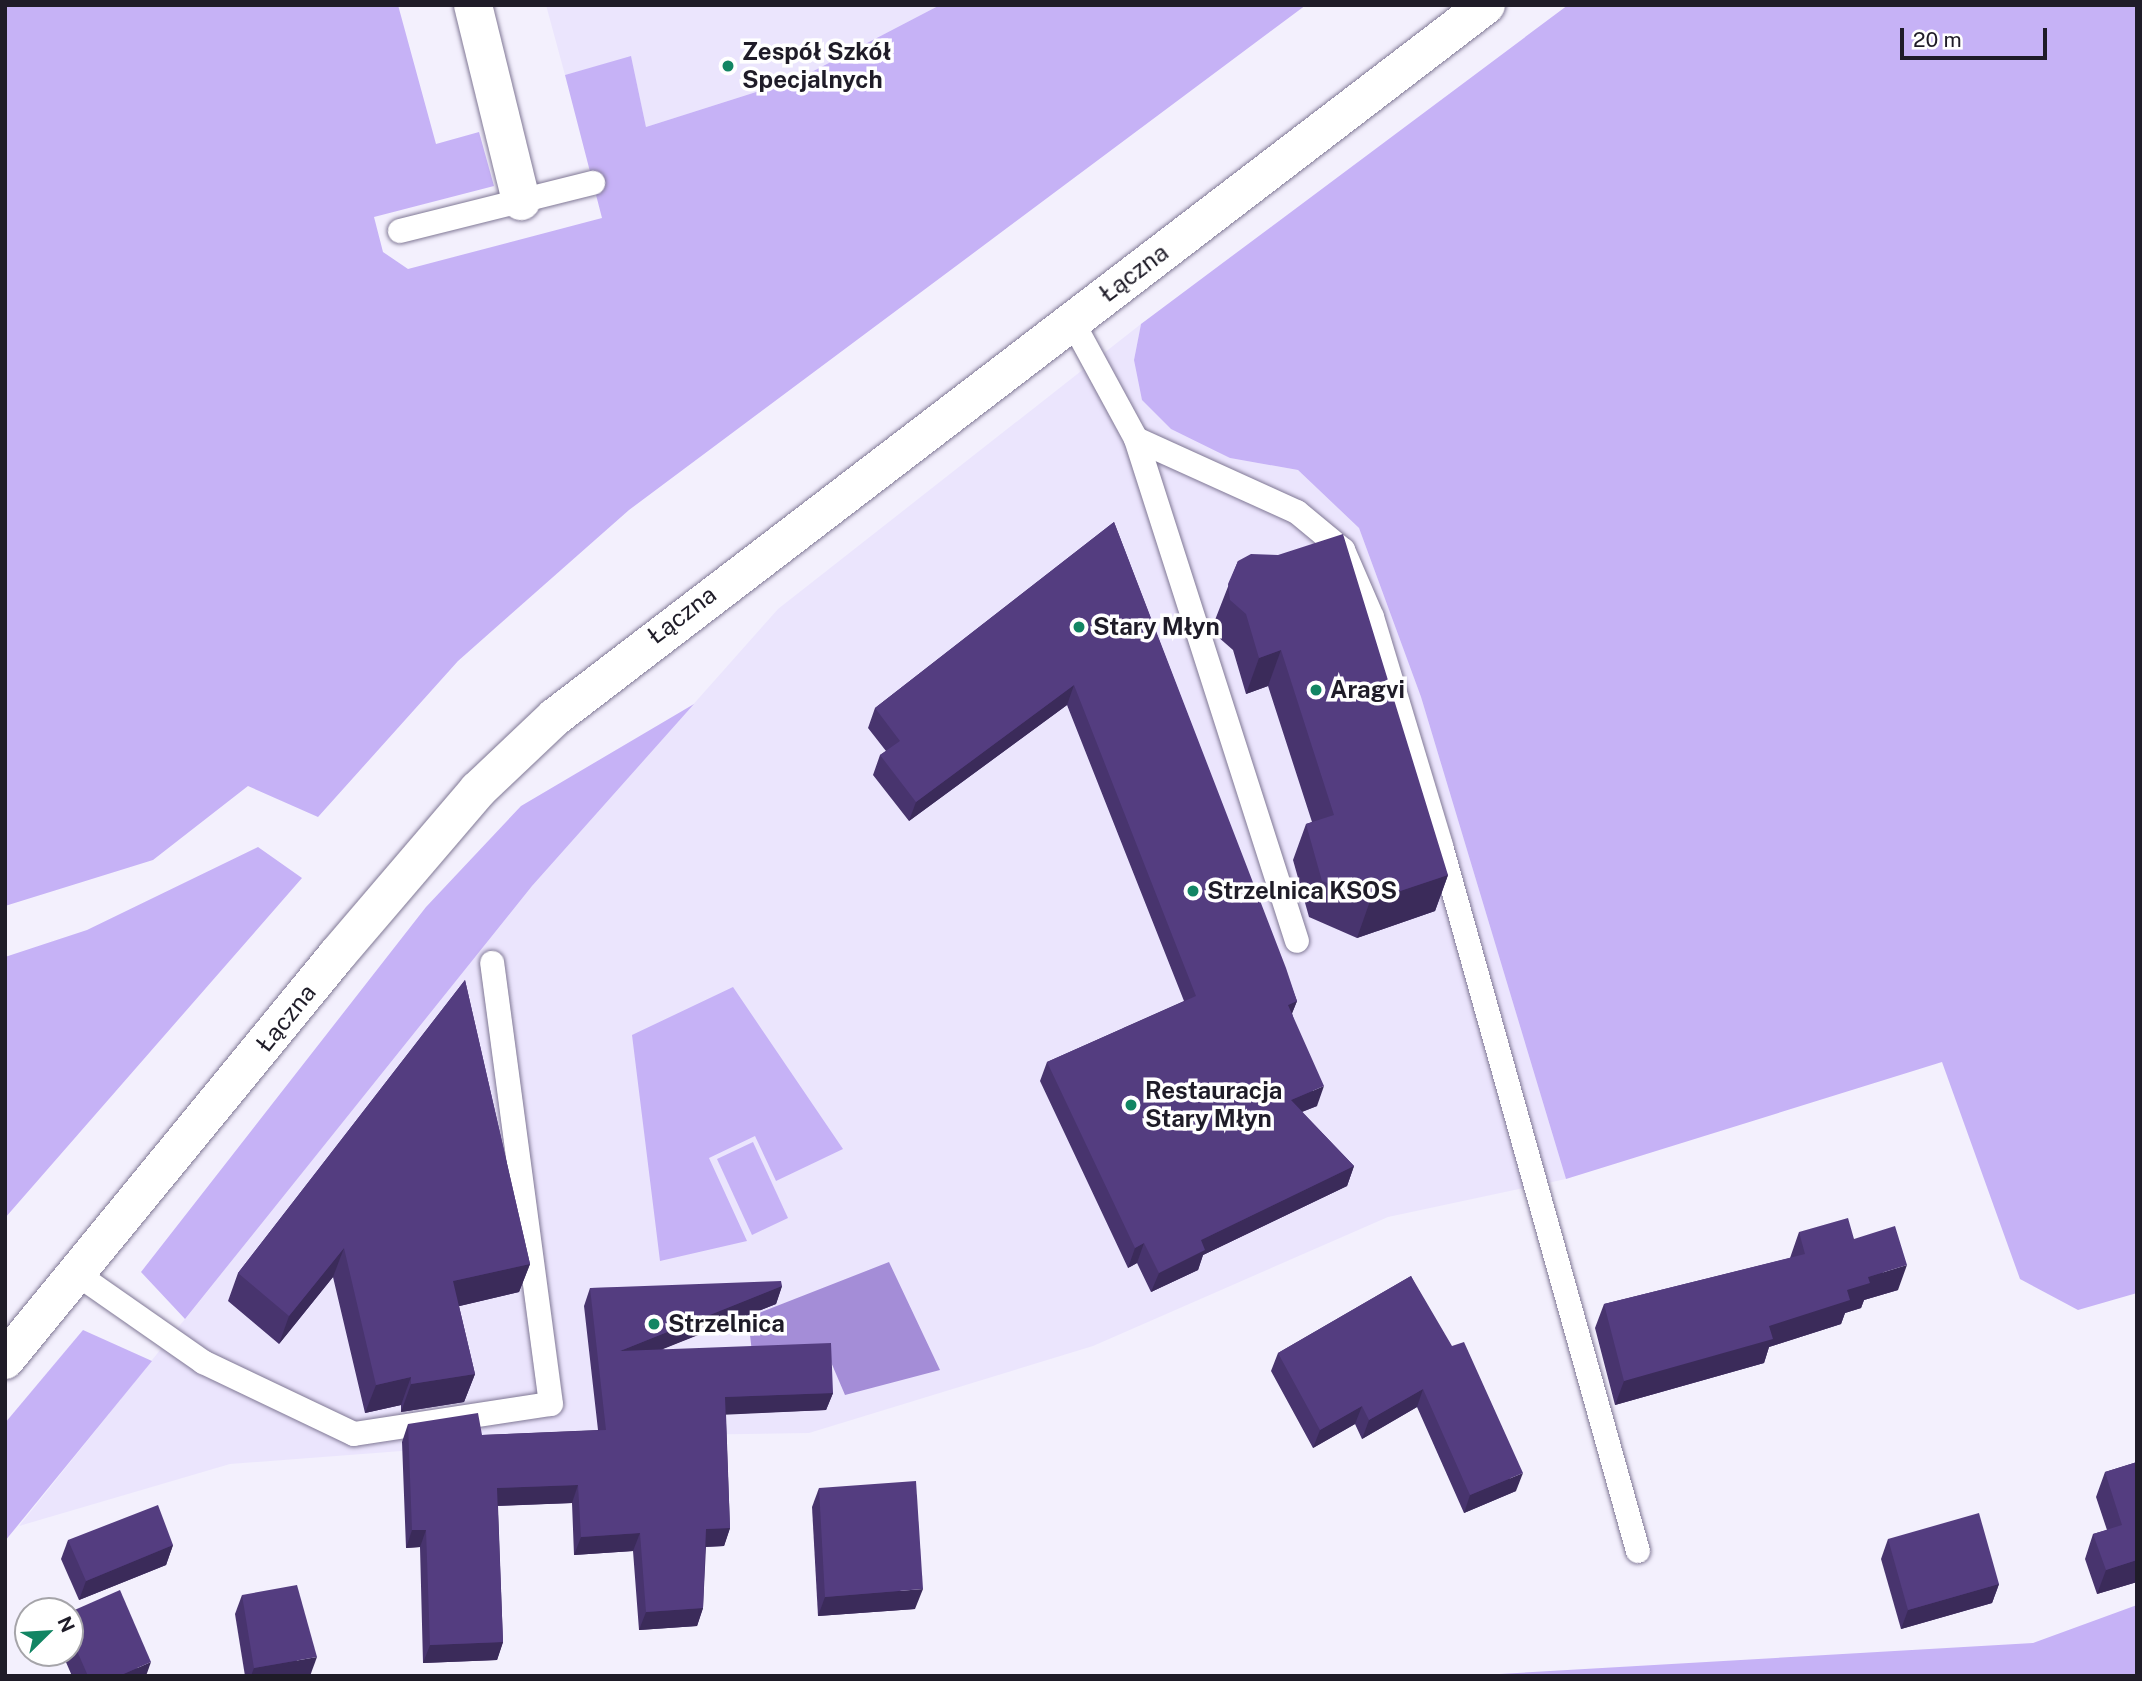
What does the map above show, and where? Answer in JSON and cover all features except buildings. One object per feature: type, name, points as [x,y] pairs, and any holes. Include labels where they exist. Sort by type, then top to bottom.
[{"type":"main road","points":[[473,5],[521,201]]},
{"type":"main road","name":"Łączna","points":[[5,1360],[478,790],[640,646],[1486,5]]},
{"type":"lane","points":[[400,231],[593,183]]},
{"type":"lane","points":[[1072,321],[1136,439],[1297,941]]},
{"type":"lane","points":[[1136,439],[1297,512],[1343,550],[1372,617],[1437,833],[1638,1551]]},
{"type":"lane","points":[[77,1274],[203,1362],[354,1434],[551,1404],[492,964]]},
{"type":"shaded area","points":[[5,5],[398,5],[436,144],[479,132],[494,186],[374,217],[383,252],[408,269],[602,218],[565,75],[631,56],[646,127],[800,78],[940,5],[1306,5],[629,510],[458,661],[318,817],[248,786],[153,860],[5,906]]},
{"type":"shaded area","name":"Zespół Szkół Specjalnych","points":[[546,5],[940,5],[800,78],[646,127],[631,57],[565,75]]},
{"type":"shaded area","points":[[1568,5],[2137,5],[2137,1293],[2078,1310],[2020,1279],[1942,1062],[1566,1179],[1421,697],[1359,528],[1298,470],[1230,458],[1171,429],[1142,400],[1134,360],[1141,324]]},
{"type":"shaded area","points":[[1141,324],[1134,360],[1230,458],[1298,470],[1359,528],[1421,697],[1566,1179],[1388,1217],[1093,1346],[809,1433],[600,1436],[230,1464],[19,1526],[532,886],[778,609]]},
{"type":"shaded area","points":[[694,704],[532,886],[185,1319],[141,1272],[426,907],[521,806]]},
{"type":"shaded area","points":[[258,847],[302,878],[5,1218],[5,957],[87,930]]},
{"type":"shaded area","points":[[733,987],[843,1149],[776,1181],[755,1136],[709,1158],[747,1241],[660,1261],[632,1035]]},
{"type":"shaded area","points":[[753,1142],[788,1218],[752,1235],[717,1159]]},
{"type":"shaded area","points":[[889,1262],[940,1370],[845,1395],[828,1355],[752,1352],[748,1319],[754,1315]]},
{"type":"shaded area","points":[[83,1330],[152,1361],[5,1541],[5,1423]]},
{"type":"shaded area","points":[[2137,1605],[2137,1676],[1464,1676],[2033,1643]]},
{"type":"place","name":"Zespół Szkół Specjalnych","points":[[728,66]]},
{"type":"place","name":"Stary Młyn","points":[[1079,627]]},
{"type":"place","name":"Aragvi","points":[[1316,690]]},
{"type":"place","name":"Strzelnica KSOS","points":[[1193,891]]},
{"type":"place","name":"Restauracja Stary Młyn","points":[[1131,1105]]},
{"type":"place","name":"Strzelnica","points":[[654,1324]]}]
